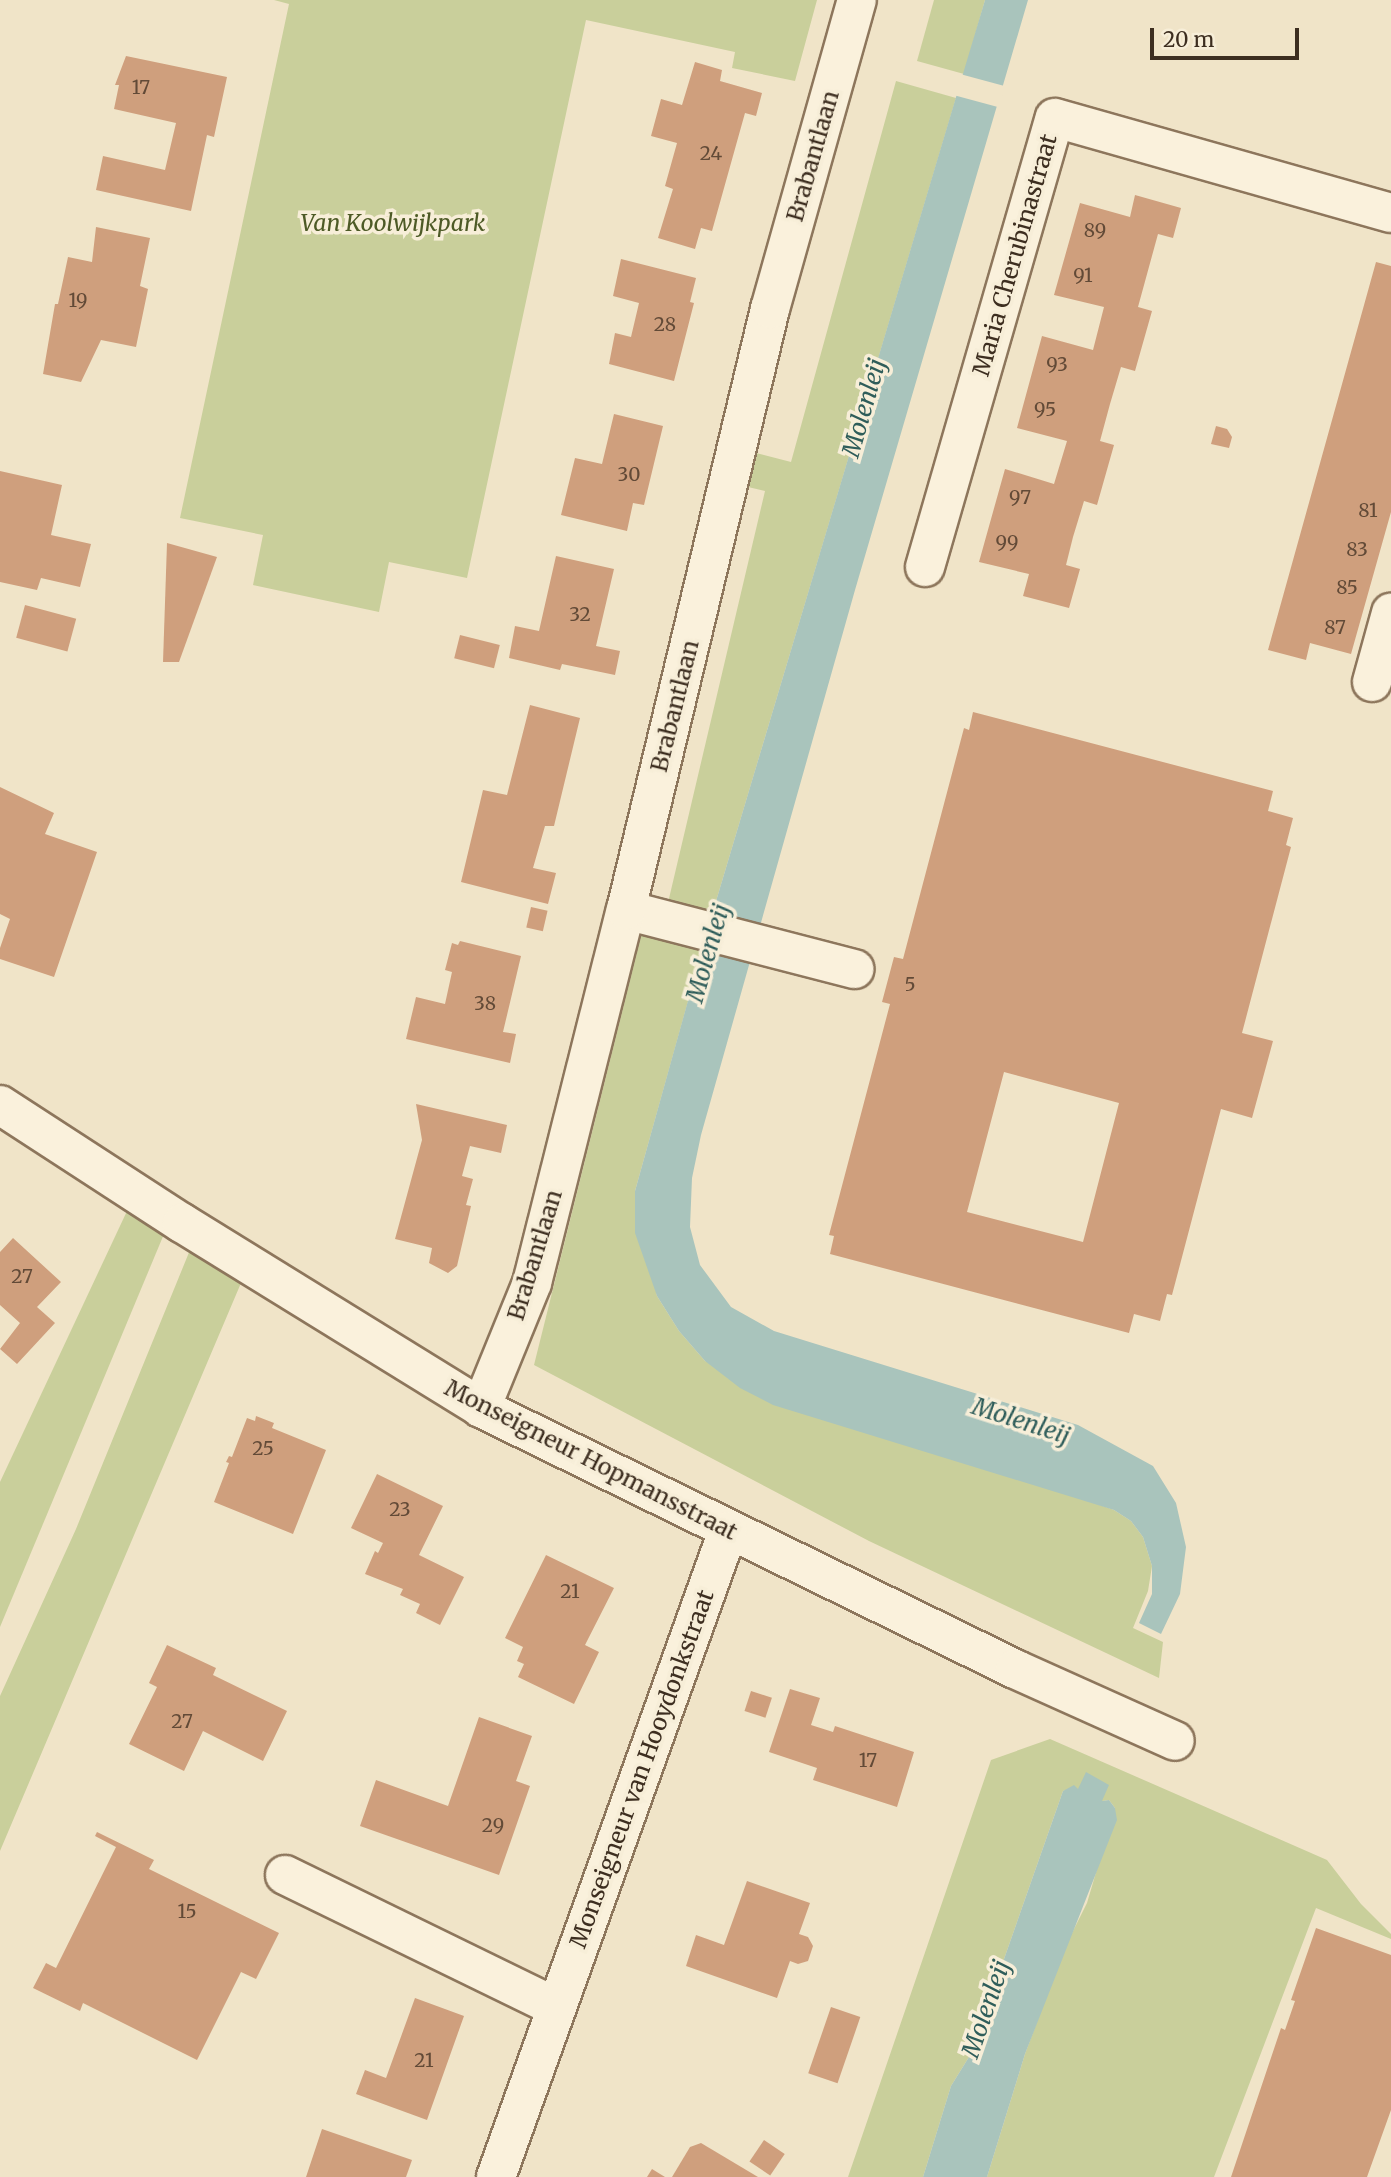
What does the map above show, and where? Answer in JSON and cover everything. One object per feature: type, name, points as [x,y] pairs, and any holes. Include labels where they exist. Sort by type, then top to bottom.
[{"type":"street","name":"Brabantlaan","points":[[481,1408],[532,1283],[626,910],[770,309],[857,0]]},
{"type":"street","name":"Maria Cherubinastraat","points":[[925,567],[1055,118],[1391,213]]},
{"type":"street","points":[[1372,682],[1391,613]]},
{"type":"street","points":[[626,910],[854,969]]},
{"type":"street","name":"Monseigneur Hopmansstraat","points":[[0,1105],[182,1223],[481,1408],[1015,1669],[1175,1741]]},
{"type":"street","name":"Monseigneur van Hooydonkstraat","points":[[496,2177],[728,1531]]},
{"type":"street","points":[[285,1875],[556,2007]]},
{"type":"green space","name":"Van Koolwijkpark","points":[[274,0],[817,0],[795,81],[732,68],[735,52],[586,20],[467,578],[389,562],[379,612],[253,585],[263,535],[180,518],[289,4]]},
{"type":"green space","points":[[934,0],[985,0],[964,74],[917,61]]},
{"type":"green space","points":[[896,81],[956,98],[711,918],[667,907],[765,491],[748,487],[756,453],[791,462]]},
{"type":"green space","points":[[643,928],[704,944],[635,1191],[657,1296],[679,1331],[705,1361],[1114,1510],[1131,1521],[1143,1537],[1152,1566],[1148,1591],[1133,1628],[1163,1642],[1159,1678],[869,1541],[534,1365]]},
{"type":"green space","points":[[127,1211],[164,1234],[0,1627],[0,1482]]},
{"type":"green space","points":[[190,1250],[241,1283],[0,1851],[0,1696],[76,1529]]},
{"type":"green space","points":[[1050,1739],[1327,1860],[1361,1904],[1391,1934],[1391,1939],[1316,1908],[1214,2177],[987,2177],[1025,2054],[1065,1947],[1087,1903],[1115,1808],[1109,1800],[1102,1801],[1074,1788],[1063,1791],[1004,1959],[1003,1987],[995,2015],[951,2086],[923,2177],[848,2177],[991,1760]]},
{"type":"water","name":"Molenleij","points":[[985,0],[1028,0],[855,590],[701,1135],[692,1178],[690,1227],[700,1265],[731,1307],[774,1331],[1078,1425],[1153,1466],[1176,1503],[1186,1547],[1180,1594],[1161,1634],[1139,1623],[1152,1594],[1152,1566],[1143,1537],[1131,1521],[1114,1510],[773,1405],[740,1388],[705,1361],[679,1331],[657,1296],[635,1233],[635,1191],[711,918]]},
{"type":"water","points":[[1086,1772],[1109,1785],[1102,1801],[1109,1800],[1115,1808],[1117,1820],[1025,2054],[987,2177],[923,2177],[951,2086],[995,2015],[1003,1987],[1004,1959],[1063,1791],[1074,1785],[1078,1789]]},
{"type":"pier","points":[[960,74],[1005,86],[1000,107],[954,95]]},
{"type":"building","points":[[126,56],[227,77],[214,137],[207,135],[191,211],[96,190],[103,156],[165,170],[176,123],[114,109],[119,85],[115,85]]},
{"type":"building","points":[[695,62],[722,70],[720,81],[762,93],[756,116],[745,113],[712,231],[701,228],[695,249],[658,238],[673,189],[665,186],[677,143],[651,136],[661,99],[682,105]]},
{"type":"building","points":[[1135,195],[1181,208],[1173,238],[1158,234],[1138,307],[1152,311],[1135,371],[1121,367],[1110,404],[1100,441],[1114,445],[1097,505],[1084,501],[1073,537],[1066,565],[1080,569],[1069,608],[1023,596],[1029,574],[979,562],[1005,469],[1054,484],[1067,441],[1017,428],[1042,336],[1093,350],[1104,307],[1054,295],[1080,203],[1130,217]]},
{"type":"building","points":[[96,227],[150,238],[140,286],[148,289],[136,347],[101,340],[81,382],[43,374],[55,304],[58,304],[68,257],[92,262]]},
{"type":"building","points":[[621,259],[696,278],[690,302],[694,303],[674,381],[609,364],[615,333],[631,337],[639,303],[613,296]]},
{"type":"building","points":[[1376,262],[1391,266],[1391,512],[1351,654],[1310,643],[1306,660],[1268,650]]},
{"type":"building","points":[[614,414],[663,426],[644,505],[633,503],[627,531],[561,515],[575,458],[602,464]]},
{"type":"building","points":[[1216,426],[1227,429],[1232,437],[1229,448],[1211,444]]},
{"type":"building","points":[[0,471],[62,485],[51,535],[91,544],[80,587],[41,578],[37,590],[0,582]]},
{"type":"building","points":[[167,543],[217,557],[179,662],[163,662]]},
{"type":"building","points":[[556,556],[614,569],[596,646],[620,651],[615,675],[562,664],[560,670],[509,658],[515,626],[539,631]]},
{"type":"building","points":[[25,605],[76,619],[67,652],[16,638]]},
{"type":"building","points":[[460,635],[500,645],[494,668],[454,658]]},
{"type":"building","points":[[530,705],[580,718],[554,826],[545,826],[533,868],[556,873],[548,904],[461,882],[483,790],[507,795]]},
{"type":"building","points":[[973,712],[1273,791],[1268,811],[1293,818],[1286,845],[1291,847],[1242,1033],[1273,1041],[1252,1118],[1221,1109],[1172,1295],[1167,1294],[1160,1321],[1134,1314],[1129,1333],[830,1254],[834,1236],[829,1235],[890,1004],[882,1002],[894,957],[903,959],[964,728],[969,730]],"holes":[[[1004,1072],[1119,1103],[1083,1242],[967,1212]]]},
{"type":"building","points":[[0,787],[54,813],[45,834],[97,852],[54,977],[0,959],[0,948],[10,919],[0,914]]},
{"type":"building","points":[[531,907],[548,911],[543,931],[526,927]]},
{"type":"building","points":[[460,941],[521,956],[503,1032],[516,1034],[510,1063],[406,1039],[416,997],[445,1004],[452,972],[445,970],[452,943],[458,945]]},
{"type":"building","points":[[416,1104],[507,1125],[501,1153],[470,1146],[462,1176],[473,1179],[466,1205],[471,1206],[457,1266],[448,1273],[429,1263],[432,1248],[395,1239],[422,1140]]},
{"type":"building","points":[[13,1238],[61,1282],[37,1307],[55,1323],[17,1364],[0,1349],[20,1323],[0,1305],[0,1252]]},
{"type":"building","points":[[256,1416],[274,1423],[272,1428],[326,1450],[293,1534],[214,1502],[229,1463],[226,1462],[229,1456],[232,1457],[247,1418],[255,1421]]},
{"type":"building","points":[[377,1474],[443,1506],[419,1555],[464,1577],[440,1625],[416,1613],[420,1604],[400,1595],[403,1589],[365,1574],[375,1551],[378,1553],[383,1543],[351,1528]]},
{"type":"building","points":[[546,1555],[614,1588],[585,1645],[599,1652],[574,1704],[518,1677],[524,1664],[517,1661],[523,1647],[505,1638]]},
{"type":"building","points":[[167,1645],[216,1668],[213,1675],[287,1711],[263,1761],[203,1731],[184,1771],[129,1744],[157,1687],[149,1683]]},
{"type":"building","points":[[790,1689],[820,1698],[811,1725],[833,1732],[835,1726],[914,1752],[897,1807],[813,1780],[817,1768],[769,1752]]},
{"type":"building","points":[[751,1691],[772,1698],[765,1718],[745,1711]]},
{"type":"building","points":[[479,1717],[532,1736],[516,1781],[530,1786],[499,1875],[360,1826],[376,1780],[448,1806]]},
{"type":"building","points":[[97,1832],[154,1860],[149,1869],[279,1933],[256,1979],[241,1972],[197,2060],[83,2003],[80,2011],[33,1988],[46,1963],[56,1968],[116,1847],[95,1836]]},
{"type":"building","points":[[747,1881],[810,1903],[799,1934],[808,1937],[813,1946],[808,1961],[798,1964],[790,1961],[777,1998],[686,1966],[696,1935],[724,1945]]},
{"type":"building","points":[[1316,1928],[1391,1955],[1391,2110],[1367,2177],[1231,2177],[1281,2028],[1285,2030],[1295,2001],[1291,2000]]},
{"type":"building","points":[[415,1998],[464,2016],[427,2120],[356,2094],[365,2070],[386,2078]]},
{"type":"building","points":[[831,2007],[860,2017],[838,2083],[808,2073]]},
{"type":"building","points":[[322,2129],[412,2160],[406,2177],[306,2177]]},
{"type":"building","points":[[764,2140],[785,2154],[770,2176],[749,2162]]},
{"type":"building","points":[[701,2143],[758,2177],[672,2177],[690,2147]]},
{"type":"building","points":[[652,2169],[665,2177],[647,2177]]}]
